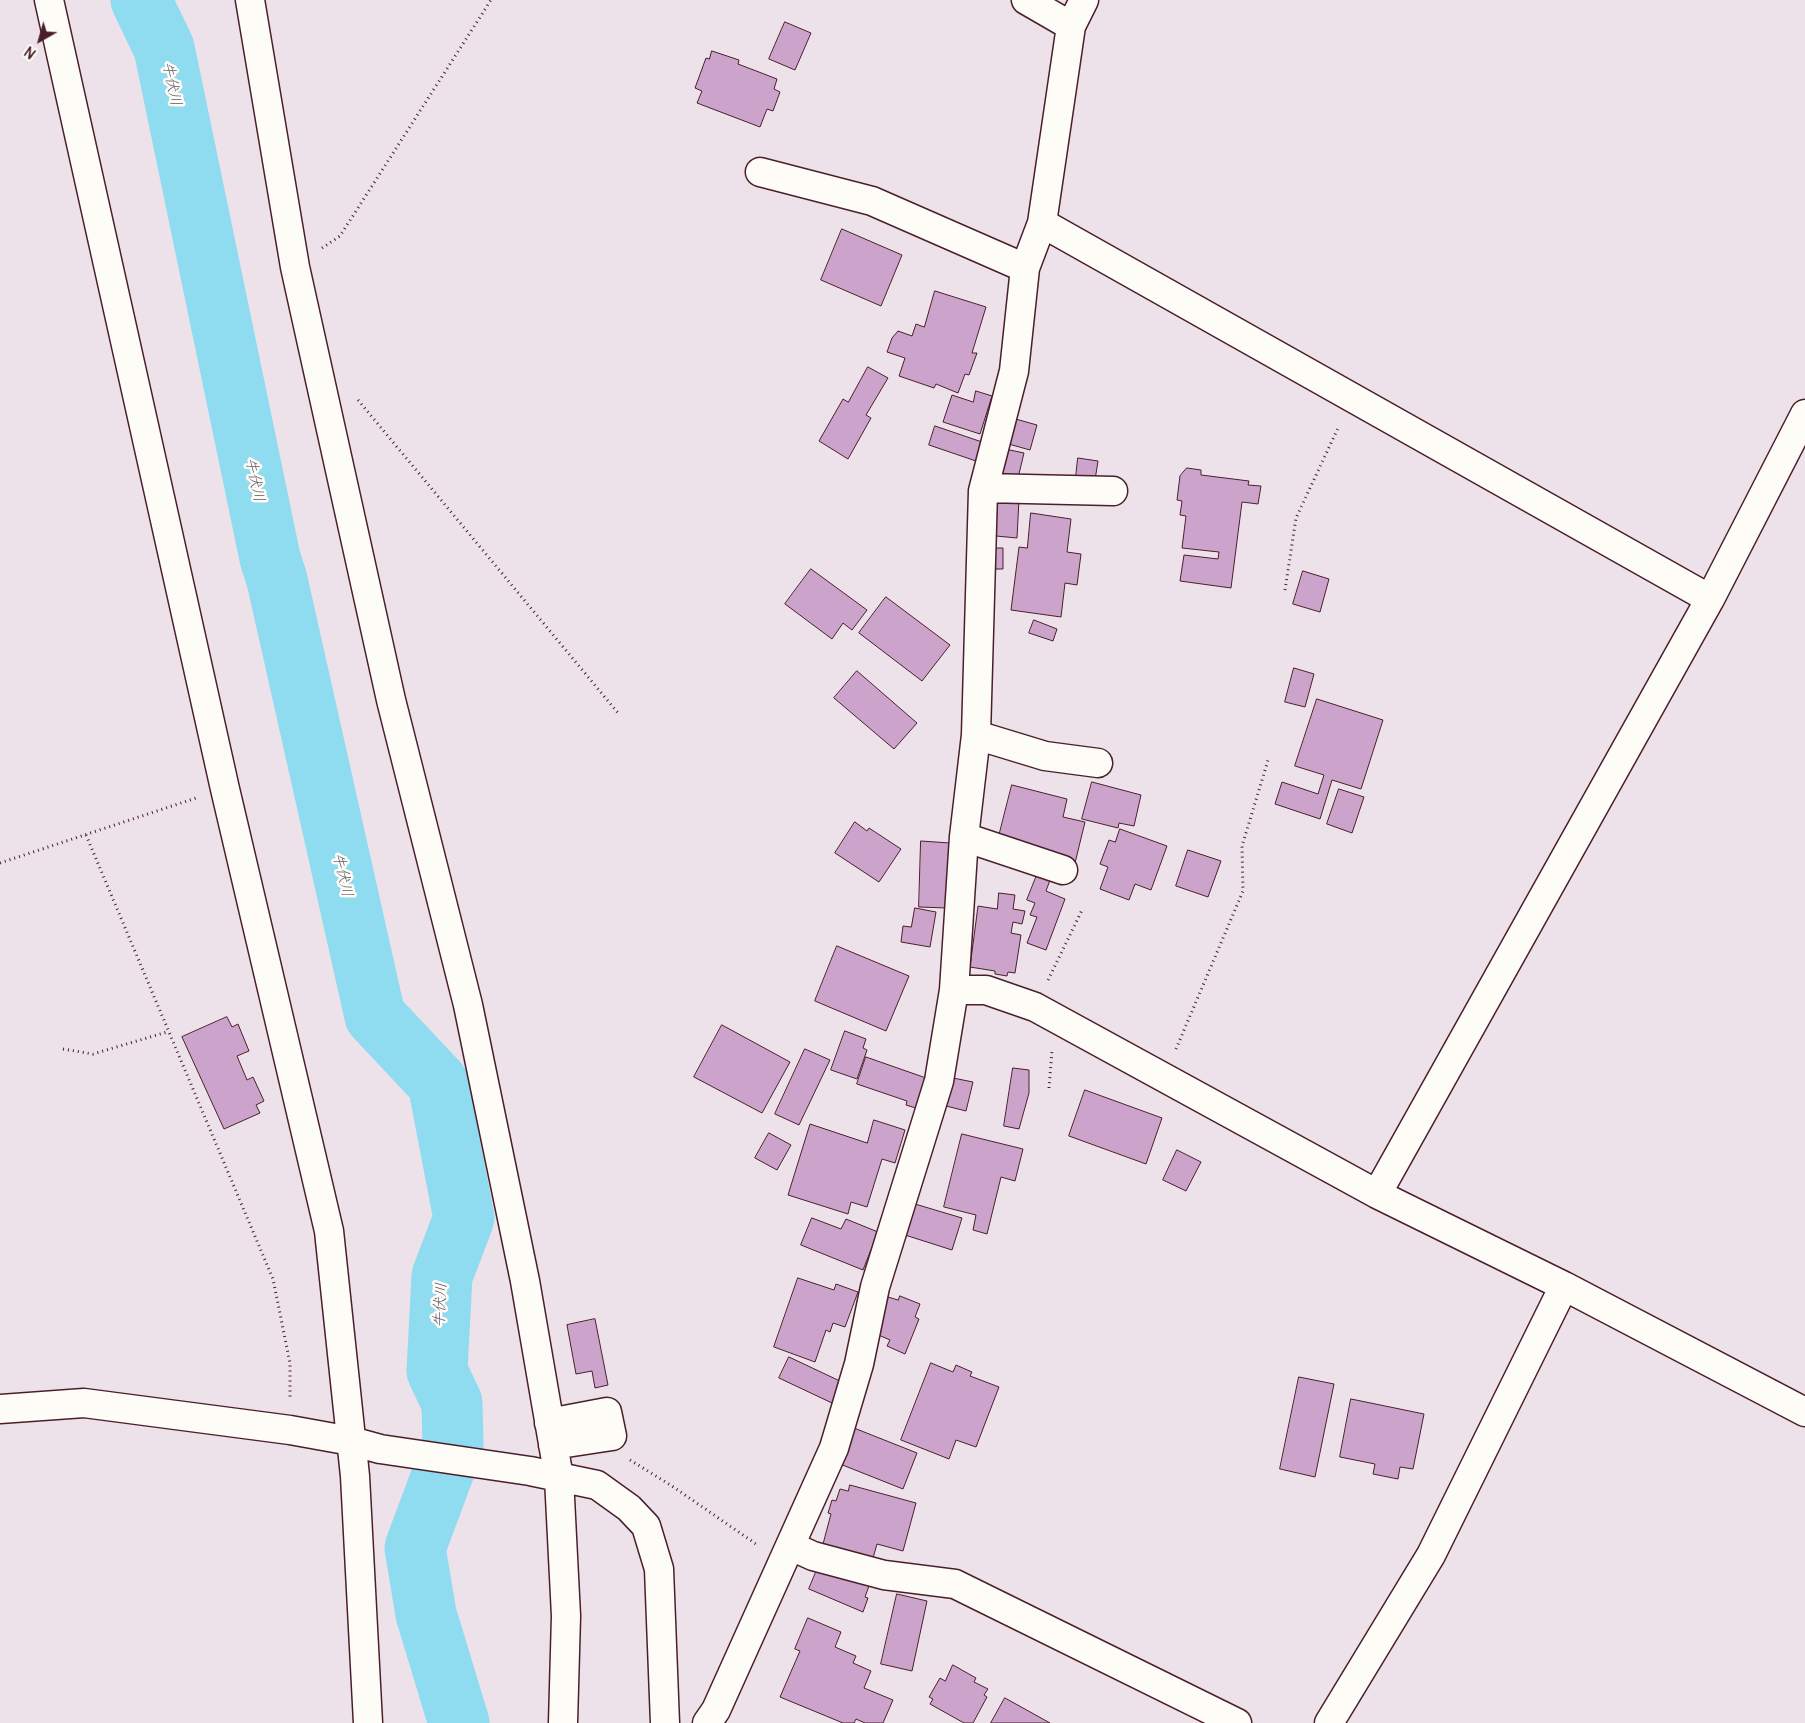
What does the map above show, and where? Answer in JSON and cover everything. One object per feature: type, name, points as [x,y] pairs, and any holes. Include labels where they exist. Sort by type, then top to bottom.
[{"type":"street","points":[[49,0],[225,789],[329,1231],[350,1441],[356,1476],[368,1723]]},
{"type":"street","points":[[250,0],[295,267],[391,700],[468,1006],[524,1281],[559,1478],[566,1616],[563,1723]]},
{"type":"street","points":[[1026,0],[1072,26]]},
{"type":"street","points":[[708,1723],[716,1710],[834,1448],[859,1364],[875,1287],[939,1081],[954,990],[964,837],[976,735],[984,488],[1014,371],[1024,268],[1042,223],[1072,26],[1084,0]]},
{"type":"street","points":[[760,172],[872,201],[1024,268]]},
{"type":"street","points":[[1042,223],[1710,599]]},
{"type":"street","points":[[1377,1194],[1710,599],[1804,420]]},
{"type":"street","points":[[984,488],[1113,491]]},
{"type":"street","points":[[976,735],[1045,756],[1098,763]]},
{"type":"street","points":[[964,837],[1063,870]]},
{"type":"street","points":[[954,990],[986,990],[1035,1007],[1377,1194],[1564,1286],[1805,1412]]},
{"type":"street","points":[[1329,1723],[1431,1555],[1564,1286]]},
{"type":"street","points":[[0,1409],[84,1403],[290,1430],[350,1441],[380,1449],[530,1471],[597,1485],[629,1508],[646,1526],[658,1569],[664,1723]]},
{"type":"street","points":[[787,1554],[814,1556],[884,1575],[955,1584],[1237,1723]]},
{"type":"path","points":[[295,267],[340,236],[491,0]]},
{"type":"path","points":[[319,378],[346,386],[618,713]]},
{"type":"path","points":[[1285,590],[1296,518],[1352,398]]},
{"type":"path","points":[[1164,1077],[1243,891],[1242,846],[1269,757]]},
{"type":"path","points":[[0,863],[225,789]]},
{"type":"path","points":[[86,835],[272,1279],[290,1363],[290,1430]]},
{"type":"path","points":[[1035,1007],[1082,910]]},
{"type":"path","points":[[63,1049],[93,1054],[167,1032]]},
{"type":"path","points":[[627,1458],[787,1554]]},
{"type":"building","points":[[785,22],[811,33],[795,70],[769,59]]},
{"type":"building","points":[[712,51],[739,60],[738,64],[777,79],[774,89],[780,92],[773,111],[767,109],[760,127],[697,103],[702,91],[695,88],[706,58],[709,59]]},
{"type":"building","points":[[842,229],[902,255],[881,306],[821,280]]},
{"type":"building","points":[[935,291],[986,307],[972,353],[977,353],[969,375],[965,374],[958,393],[936,384],[934,388],[899,376],[905,358],[887,352],[892,338],[898,331],[912,336],[916,324],[924,327]]},
{"type":"building","points":[[868,367],[888,378],[866,415],[871,418],[848,459],[819,441],[843,399],[848,402]]},
{"type":"building","points":[[976,391],[992,396],[980,434],[943,422],[952,395],[973,402]]},
{"type":"building","points":[[1012,418],[1037,425],[1030,450],[1005,443]]},
{"type":"building","points":[[935,426],[982,442],[976,461],[929,445]]},
{"type":"building","points":[[1005,449],[1024,453],[1018,478],[999,474]]},
{"type":"building","points":[[1078,458],[1098,461],[1095,480],[1076,477]]},
{"type":"building","points":[[1187,468],[1201,470],[1201,475],[1249,481],[1248,485],[1261,486],[1258,504],[1242,502],[1231,588],[1180,581],[1184,555],[1218,559],[1219,552],[1182,548],[1186,516],[1180,515],[1182,501],[1177,500],[1180,476]]},
{"type":"building","points":[[998,498],[1019,499],[1017,538],[996,536]]},
{"type":"building","points":[[1031,513],[1071,519],[1067,552],[1081,554],[1077,585],[1065,583],[1061,617],[1011,610],[1019,547],[1027,548]]},
{"type":"building","points":[[992,548],[1003,548],[1003,569],[993,569]]},
{"type":"building","points":[[811,569],[867,610],[852,630],[843,623],[832,639],[785,604]]},
{"type":"building","points":[[1303,571],[1329,579],[1320,612],[1293,604]]},
{"type":"building","points":[[886,597],[950,645],[922,681],[859,633]]},
{"type":"building","points":[[1034,620],[1057,629],[1053,641],[1029,633]]},
{"type":"building","points":[[1294,668],[1314,674],[1305,707],[1285,702]]},
{"type":"building","points":[[857,671],[917,723],[894,749],[834,698]]},
{"type":"building","points":[[1317,699],[1383,720],[1361,789],[1332,780],[1320,819],[1275,804],[1282,782],[1318,794],[1324,775],[1295,766]]},
{"type":"building","points":[[1092,782],[1141,795],[1134,826],[1119,823],[1118,828],[1082,819]]},
{"type":"building","points":[[1012,785],[1067,799],[1063,817],[1085,822],[1075,863],[997,844]]},
{"type":"building","points":[[1339,789],[1364,797],[1352,833],[1327,824]]},
{"type":"building","points":[[855,822],[867,831],[869,828],[901,849],[879,882],[835,853]]},
{"type":"building","points":[[1120,829],[1167,846],[1151,890],[1135,884],[1129,900],[1100,889],[1108,867],[1100,864],[1109,840],[1115,842]]},
{"type":"building","points":[[921,841],[950,843],[947,908],[919,907]]},
{"type":"building","points":[[1188,850],[1221,861],[1208,897],[1176,886]]},
{"type":"building","points":[[1037,875],[1050,880],[1046,891],[1065,899],[1046,950],[1027,943],[1037,917],[1030,915],[1035,903],[1027,900]]},
{"type":"building","points":[[999,893],[1015,895],[1013,909],[1025,911],[1022,924],[1013,922],[1011,933],[1021,935],[1015,973],[1008,972],[1007,976],[995,974],[995,971],[970,967],[978,906],[997,909]]},
{"type":"building","points":[[915,908],[936,912],[930,947],[901,942],[903,926],[911,927]]},
{"type":"building","points":[[837,946],[909,976],[886,1031],[815,1001]]},
{"type":"building","points":[[227,1017],[232,1027],[238,1024],[249,1051],[237,1056],[247,1080],[253,1077],[264,1101],[256,1105],[260,1113],[224,1129],[182,1037]]},
{"type":"building","points":[[722,1025],[790,1062],[762,1113],[694,1077]]},
{"type":"building","points":[[845,1031],[866,1039],[863,1048],[867,1050],[857,1079],[831,1070]]},
{"type":"building","points":[[805,1049],[830,1060],[799,1125],[775,1114]]},
{"type":"building","points":[[866,1057],[929,1079],[919,1109],[906,1105],[907,1101],[857,1084]]},
{"type":"building","points":[[1013,1068],[1029,1070],[1029,1093],[1019,1129],[1004,1126]]},
{"type":"building","points":[[953,1078],[973,1082],[966,1111],[946,1106]]},
{"type":"building","points":[[1085,1090],[1162,1118],[1146,1164],[1069,1136]]},
{"type":"building","points":[[874,1120],[905,1130],[895,1163],[882,1159],[867,1207],[851,1202],[848,1214],[788,1195],[810,1124],[867,1143]]},
{"type":"building","points":[[769,1133],[791,1145],[777,1170],[755,1158]]},
{"type":"building","points":[[962,1134],[1023,1149],[1015,1181],[1001,1177],[987,1234],[973,1230],[976,1215],[944,1207]]},
{"type":"building","points":[[1177,1150],[1201,1162],[1186,1191],[1163,1180]]},
{"type":"building","points":[[915,1204],[962,1218],[952,1250],[905,1235]]},
{"type":"building","points":[[812,1218],[841,1229],[846,1219],[878,1232],[863,1270],[801,1245]]},
{"type":"building","points":[[798,1278],[834,1290],[836,1284],[858,1292],[845,1327],[833,1323],[830,1332],[826,1330],[815,1362],[774,1347]]},
{"type":"building","points":[[900,1296],[920,1304],[915,1317],[919,1319],[905,1354],[887,1346],[890,1340],[874,1333],[888,1297],[898,1300]]},
{"type":"building","points":[[595,1319],[608,1385],[595,1388],[592,1371],[576,1374],[567,1325]]},
{"type":"building","points":[[789,1357],[842,1382],[832,1403],[779,1378]]},
{"type":"building","points":[[931,1363],[953,1372],[956,1365],[972,1372],[970,1376],[999,1387],[976,1447],[956,1440],[949,1459],[901,1440]]},
{"type":"building","points":[[1299,1377],[1334,1384],[1315,1477],[1280,1469]]},
{"type":"building","points":[[1351,1399],[1424,1414],[1413,1469],[1400,1467],[1398,1479],[1373,1474],[1375,1464],[1340,1457]]},
{"type":"building","points":[[854,1428],[917,1453],[903,1489],[840,1464]]},
{"type":"building","points":[[850,1485],[916,1503],[903,1551],[877,1544],[873,1558],[823,1544],[831,1514],[828,1513],[832,1500],[836,1501],[840,1489],[848,1491]]},
{"type":"building","points":[[819,1565],[869,1586],[865,1597],[868,1598],[863,1612],[809,1589]]},
{"type":"building","points":[[897,1594],[927,1601],[912,1671],[881,1664]]},
{"type":"building","points":[[808,1618],[841,1632],[835,1647],[856,1656],[853,1663],[871,1671],[864,1688],[893,1700],[883,1723],[865,1723],[856,1719],[854,1723],[843,1723],[780,1697],[800,1651],[795,1649]]},
{"type":"building","points":[[953,1665],[976,1678],[974,1682],[988,1689],[984,1695],[987,1697],[973,1723],[964,1723],[930,1704],[933,1699],[929,1697],[940,1678],[945,1681]]},
{"type":"building","points":[[1005,1698],[1050,1723],[991,1723]]},
{"type":"waterway","name":"牛伏川","points":[[141,0],[164,48],[270,558],[277,580],[375,1016],[438,1083],[464,1218],[442,1276],[437,1371],[452,1403],[453,1446],[415,1548],[426,1614],[459,1723]]}]
